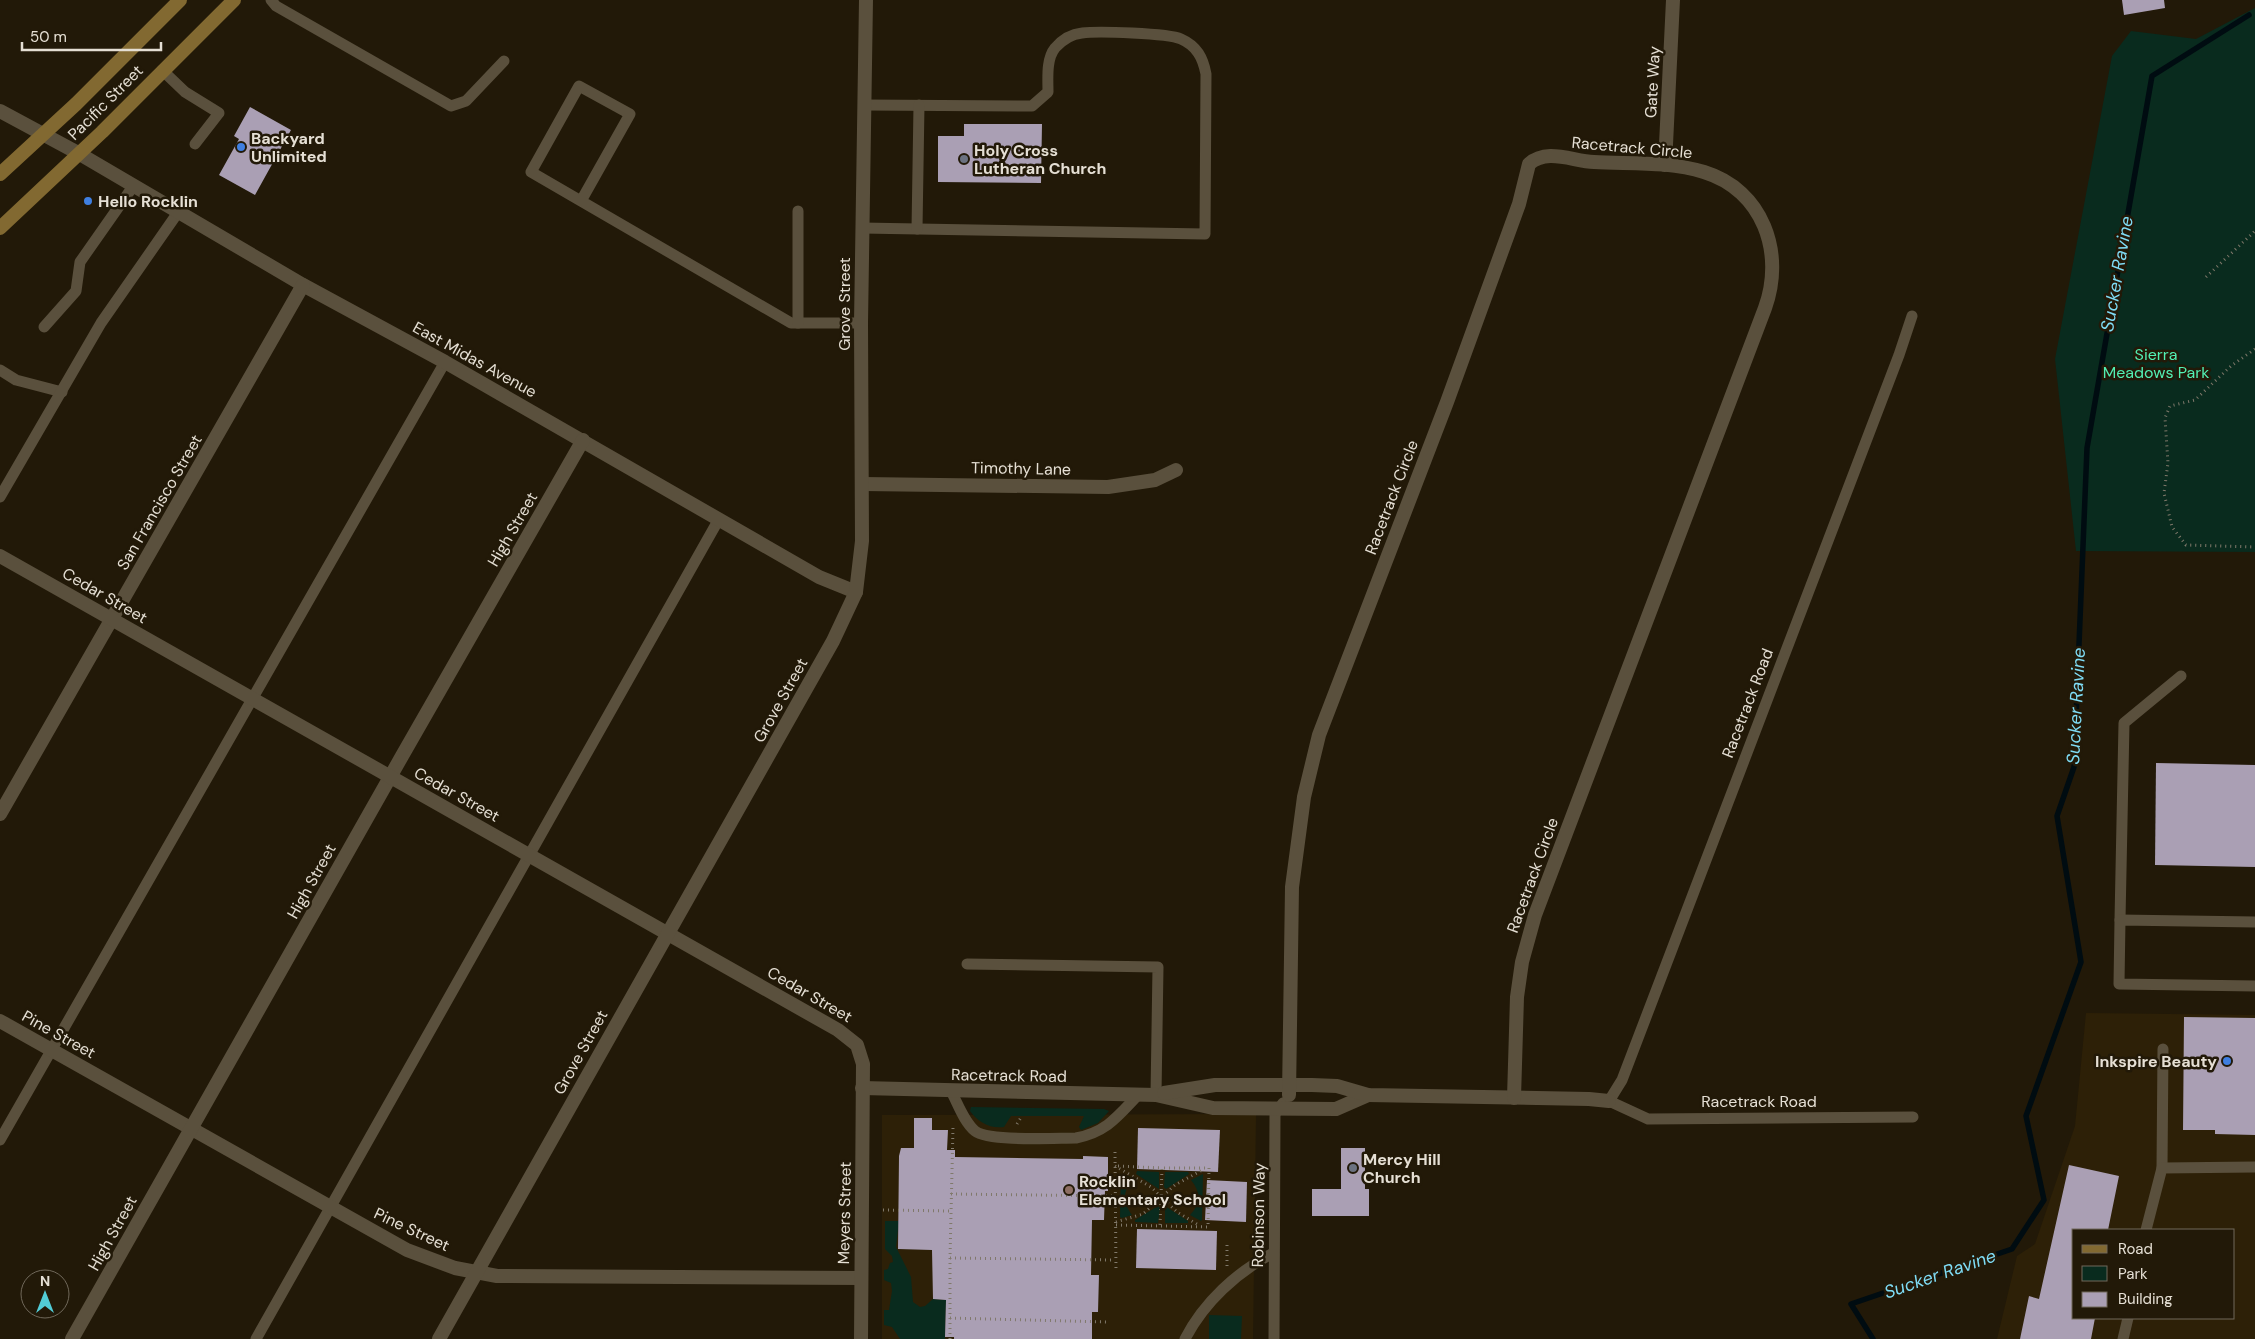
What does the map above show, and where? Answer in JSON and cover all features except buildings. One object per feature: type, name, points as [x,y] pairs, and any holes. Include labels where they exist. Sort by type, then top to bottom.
[{"type":"main road","name":"Pacific Street","points":[[0,174],[44,135],[180,0]]},
{"type":"main road","name":"Pacific Street","points":[[0,228],[102,132],[234,0]]},
{"type":"street","name":"Grove Street","points":[[439,1339],[833,641],[856,592],[862,541],[863,484],[861,323],[866,0]]},
{"type":"street","name":"Gate Way","points":[[1665,165],[1673,0]]},
{"type":"street","name":"East Midas Avenue","points":[[0,111],[78,153],[303,285],[445,362],[820,577],[856,592]]},
{"type":"street","name":"Racetrack Circle","points":[[1289,1090],[1292,887],[1304,797],[1319,735],[1454,384],[1519,204],[1528,164],[1538,157],[1552,156],[1591,162],[1665,165],[1687,168],[1715,176],[1737,190],[1746,199],[1767,231],[1773,256],[1772,284],[1758,326],[1535,915],[1522,962],[1515,1017],[1514,1098]]},
{"type":"street","name":"San Francisco Street","points":[[0,814],[303,285]]},
{"type":"street","name":"High Street","points":[[72,1339],[390,776],[583,440]]},
{"type":"street","name":"Timothy Lane","points":[[863,484],[1108,487],[1155,480],[1176,470]]},
{"type":"street","name":"Cedar Street","points":[[0,556],[668,932],[848,1037],[857,1045],[861,1054],[862,1088]]},
{"type":"street","name":"Pine Street","points":[[0,1021],[407,1250],[455,1268],[497,1276],[861,1278]]},
{"type":"street","name":"Racetrack Road","points":[[1156,1095],[1215,1085],[1289,1090],[1338,1086],[1368,1095],[1588,1098],[1609,1101]]},
{"type":"street","name":"Racetrack Road","points":[[862,1088],[1139,1094],[1156,1095],[1213,1108],[1336,1109],[1368,1095]]},
{"type":"street","name":"Meyers Street","points":[[861,1339],[862,1088]]},
{"type":"lane","points":[[271,0],[276,6],[450,106],[466,101],[504,61]]},
{"type":"lane","points":[[862,228],[1205,234],[1206,74],[1203,59],[1192,46],[1181,39],[1164,35],[1081,33],[1067,38],[1054,48],[1049,61],[1048,92],[1032,106],[865,105]]},
{"type":"lane","points":[[162,70],[185,92],[219,112],[195,144]]},
{"type":"lane","points":[[581,201],[630,114],[580,86],[531,172],[791,323],[861,323]]},
{"type":"lane","points":[[917,229],[919,105]]},
{"type":"lane","points":[[44,327],[76,291],[80,262],[134,185]]},
{"type":"lane","points":[[0,497],[101,323],[179,211]]},
{"type":"lane","points":[[798,211],[798,323]]},
{"type":"lane","name":"Racetrack Road","points":[[1912,316],[1622,1080],[1609,1101],[1648,1119],[1913,1117]]},
{"type":"lane","points":[[0,1140],[445,362]]},
{"type":"lane","points":[[0,370],[16,380],[62,392]]},
{"type":"lane","points":[[256,1339],[332,1208],[529,854],[719,519]]},
{"type":"lane","points":[[2181,676],[2124,722],[2119,984],[2255,986]]},
{"type":"lane","points":[[2120,920],[2255,922]]},
{"type":"lane","points":[[967,964],[1158,967],[1156,1095]]},
{"type":"lane","points":[[2146,1229],[2162,1168],[2163,1048]]},
{"type":"lane","name":"Robinson Way","points":[[1274,1339],[1275,1114],[1289,1090]]},
{"type":"lane","points":[[951,1091],[976,1131],[997,1138],[1084,1137],[1106,1128],[1139,1094]]},
{"type":"lane","points":[[2162,1168],[2255,1167]]},
{"type":"lane","points":[[1185,1339],[1204,1310],[1227,1284],[1254,1263],[1273,1252]]},
{"type":"lane","points":[[2123,1339],[2128,1319]]},
{"type":"path","points":[[2206,277],[2255,231]]},
{"type":"path","points":[[2255,349],[2231,366],[2195,400],[2170,406],[2165,418],[2168,463],[2164,493],[2172,528],[2186,545],[2255,547]]},
{"type":"path","points":[[950,1339],[953,1123]]},
{"type":"path","points":[[1115,1152],[1116,1272]]},
{"type":"path","points":[[1115,1166],[1209,1168],[1208,1227],[1116,1224]]},
{"type":"path","points":[[1115,1166],[1147,1184],[1177,1212],[1202,1227]]},
{"type":"path","points":[[1160,1226],[1162,1168]]},
{"type":"path","points":[[1116,1224],[1143,1214],[1175,1185],[1204,1168]]},
{"type":"path","points":[[952,1194],[1115,1196]]},
{"type":"path","points":[[883,1210],[951,1211]]},
{"type":"path","points":[[950,1258],[1115,1260]]},
{"type":"path","points":[[950,1318],[1106,1322]]},
{"type":"shaded area","points":[[2086,1013],[2255,1015],[2255,1339],[1997,1339],[2017,1256],[2035,1244],[2075,1126]]},
{"type":"shaded area","name":"Rocklin Elementary School","points":[[1256,1114],[1253,1339],[882,1339],[882,1115]]},
{"type":"green space","name":"Sierra Meadows Park","points":[[2255,8],[2255,552],[2076,551],[2055,359],[2112,56],[2131,31],[2196,39]]},
{"type":"green space","points":[[971,1107],[1104,1109],[1109,1111],[1098,1123],[1081,1130],[1079,1127],[1084,1116],[1011,1116],[1004,1127],[994,1127],[985,1124],[977,1118],[970,1111]]},
{"type":"green space","points":[[1137,1171],[1159,1172],[1159,1189],[1136,1174]]},
{"type":"green space","points":[[1165,1172],[1188,1172],[1189,1174],[1166,1189],[1164,1187]]},
{"type":"green space","points":[[1121,1174],[1133,1178],[1125,1196],[1125,1201],[1132,1215],[1122,1218],[1120,1217]]},
{"type":"green space","points":[[1203,1174],[1201,1221],[1190,1215],[1198,1202],[1197,1189],[1191,1180]]},
{"type":"green space","points":[[1158,1206],[1160,1208],[1158,1223],[1135,1222],[1135,1220]]},
{"type":"green space","points":[[1165,1206],[1188,1221],[1188,1223],[1165,1223]]},
{"type":"green space","points":[[885,1221],[899,1221],[896,1247],[911,1277],[913,1302],[920,1307],[925,1306],[933,1299],[946,1300],[945,1339],[900,1339],[892,1327],[884,1325],[884,1310],[889,1310],[892,1291],[891,1283],[884,1280],[884,1270],[888,1269],[890,1263],[893,1262],[892,1256],[885,1249]]},
{"type":"green space","points":[[1209,1315],[1242,1316],[1241,1339],[1209,1339]]},
{"type":"waterway","name":"Sucker Ravine","points":[[1873,1339],[1851,1304],[2012,1249],[2044,1200],[2026,1116],[2081,962],[2057,816],[2074,767],[2087,448],[2152,76],[2249,15]]},
{"type":"place","name":"Backyard Unlimited","points":[[241,147]]},
{"type":"place","name":"Holy Cross Lutheran Church","points":[[964,159]]},
{"type":"place","name":"Hello Rocklin","points":[[88,201]]},
{"type":"place","name":"Inkspire Beauty","points":[[2227,1061]]},
{"type":"place","name":"Mercy Hill Church","points":[[1353,1168]]},
{"type":"place","name":"Rocklin Elementary School","points":[[1069,1190]]}]
